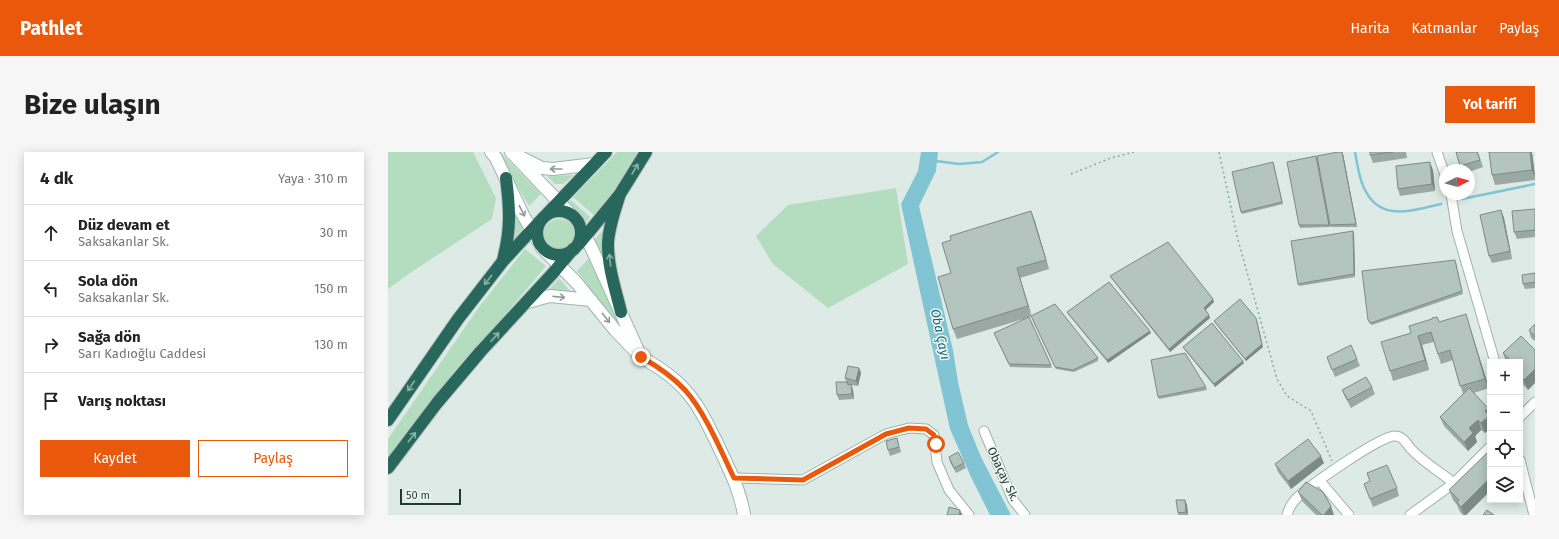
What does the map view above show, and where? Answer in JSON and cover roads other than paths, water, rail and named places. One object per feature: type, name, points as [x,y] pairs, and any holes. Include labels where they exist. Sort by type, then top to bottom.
[{"type":"highway","points":[[388,420],[458,319],[503,260],[606,152]]},
{"type":"highway","points":[[388,468],[437,403],[481,351],[560,266],[620,194],[646,152]]},
{"type":"highway","points":[[503,260],[509,239],[510,207],[506,178]]},
{"type":"highway","points":[[620,194],[608,245],[611,269],[621,312]]},
{"type":"highway","points":[[554,211],[568,213],[576,221],[580,230],[579,243],[568,253],[554,255],[540,244],[536,234],[538,226],[544,217],[554,211]]},
{"type":"street","points":[[491,152],[496,158],[540,244],[591,300],[615,330],[641,357],[663,371],[685,390],[705,420],[734,478],[742,500],[744,515]]},
{"type":"street","points":[[511,152],[542,168],[553,169],[594,164]]},
{"type":"street","points":[[511,152],[576,221]]},
{"type":"street","points":[[1437,152],[1441,164]]},
{"type":"street","points":[[1451,200],[1457,231],[1494,359]]},
{"type":"street","points":[[579,243],[621,312],[641,357]]},
{"type":"street","points":[[528,302],[550,296],[591,300]]},
{"type":"street","points":[[1523,414],[1535,402]]},
{"type":"street","points":[[734,478],[803,480],[886,434],[909,428],[926,429],[934,435],[937,462],[950,490],[969,515]]},
{"type":"street","name":"Obaçay Sk.","points":[[984,431],[1013,500],[1025,515]]},
{"type":"street","points":[[1287,515],[1290,506],[1298,496],[1336,468],[1381,440],[1394,435],[1402,438],[1412,450],[1454,483]]},
{"type":"street","points":[[1410,515],[1454,483],[1487,450]]},
{"type":"street","points":[[1522,467],[1534,515]]},
{"type":"street","points":[[1320,481],[1349,515]]},
{"type":"water","name":"Oba Çayı","points":[[921,152],[938,152],[936,171],[919,206],[953,350],[958,382],[968,425],[981,457],[1011,515],[990,515],[971,477],[950,429],[901,204],[918,171]]},
{"type":"waterway","points":[[936,161],[959,164],[982,162],[998,152]]},
{"type":"waterway","points":[[1355,152],[1362,184],[1371,199],[1379,206],[1388,210],[1408,211],[1441,204]]},
{"type":"waterway","points":[[1475,196],[1535,184]]}]
